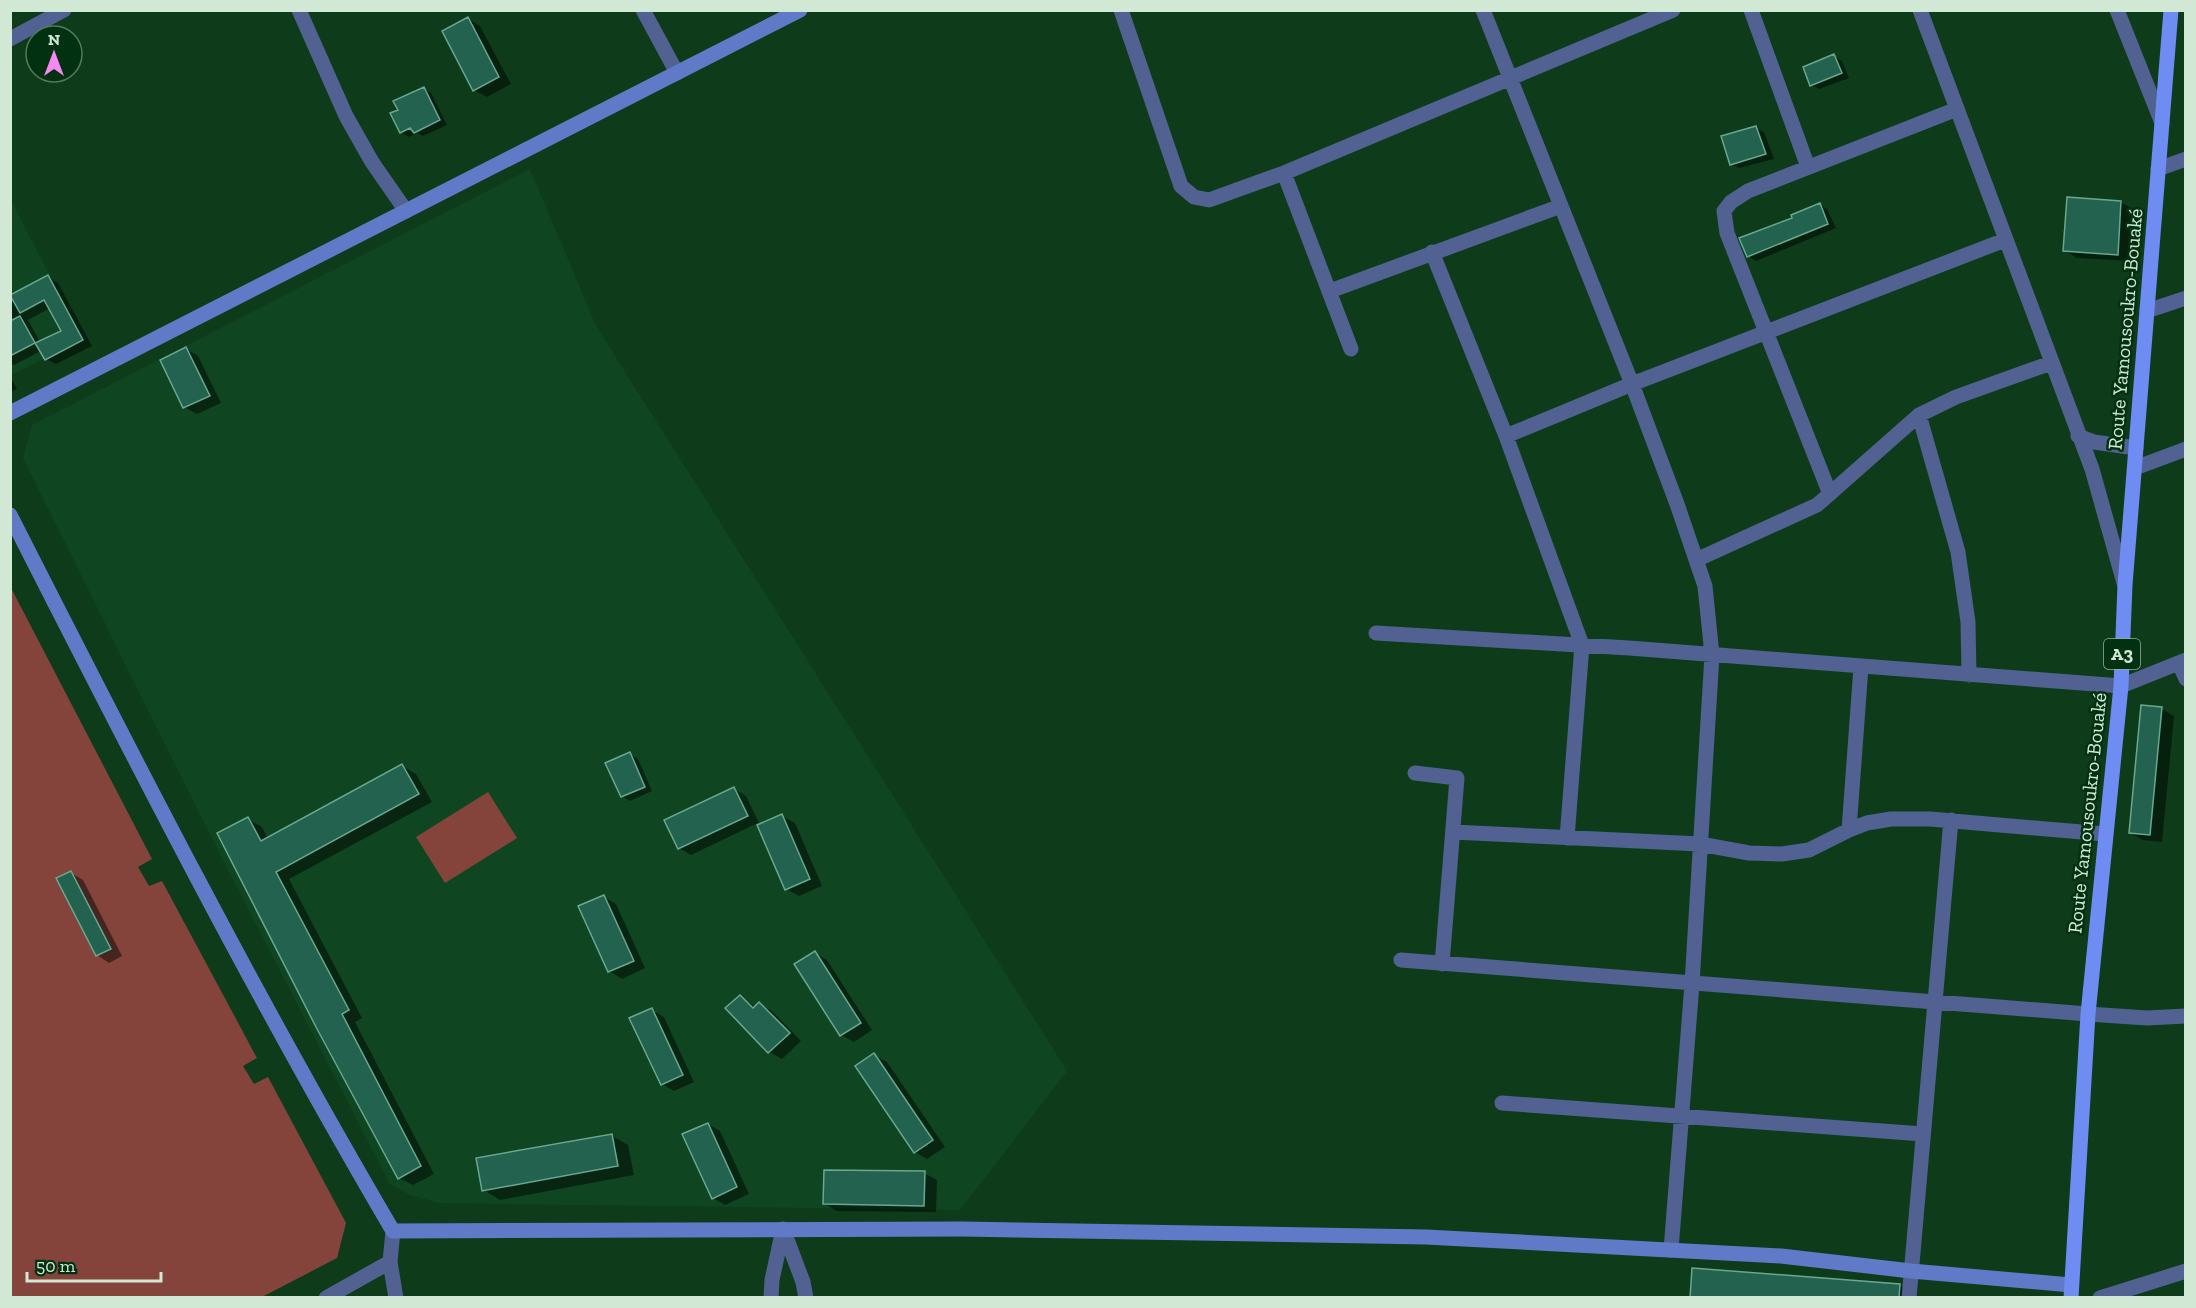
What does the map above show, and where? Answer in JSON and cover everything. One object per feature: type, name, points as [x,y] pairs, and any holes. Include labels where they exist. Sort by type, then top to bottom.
[{"type":"main road","name":"Route Yamousoukro-Bouaké","points":[[2071,1291],[2088,1014],[2121,686],[2125,585],[2171,10]]},
{"type":"street","points":[[10,39],[64,10]]},
{"type":"street","points":[[299,10],[346,116],[372,162],[406,211]]},
{"type":"street","points":[[643,10],[677,73]]},
{"type":"street","points":[[10,413],[800,10]]},
{"type":"street","points":[[1121,10],[1181,186],[1194,197],[1209,200],[1284,173],[1673,10]]},
{"type":"street","points":[[1483,10],[1632,384],[1705,586],[1712,654],[1692,984],[1671,1250]]},
{"type":"street","points":[[1751,10],[1808,167]]},
{"type":"street","points":[[1920,10],[2092,470],[2125,585]]},
{"type":"street","points":[[2117,10],[2162,123]]},
{"type":"street","points":[[1830,494],[1727,233],[1724,211],[1731,202],[1748,191],[1957,109]]},
{"type":"street","points":[[2158,169],[2186,159]]},
{"type":"street","points":[[1284,173],[1351,349]]},
{"type":"street","points":[[1330,291],[1561,206]]},
{"type":"street","points":[[1506,436],[1632,384],[2005,240]]},
{"type":"street","points":[[1432,252],[1506,436],[1582,645],[1567,838]]},
{"type":"street","points":[[2147,311],[2186,298]]},
{"type":"street","points":[[1696,560],[1817,505],[1919,415],[1956,397],[2051,363]]},
{"type":"street","points":[[1919,415],[1958,552],[1968,622],[1970,675]]},
{"type":"street","points":[[2078,436],[2094,442],[2136,448]]},
{"type":"street","points":[[2135,468],[2186,449]]},
{"type":"street","points":[[10,515],[160,811],[310,1089],[393,1231],[390,1262],[396,1298]]},
{"type":"street","points":[[1376,633],[1712,654],[2121,686],[2182,661],[2186,679]]},
{"type":"street","points":[[1849,830],[1861,667]]},
{"type":"street","points":[[1414,773],[1458,778],[1442,964]]},
{"type":"street","points":[[1453,832],[1700,844],[1749,853],[1782,854],[1809,850],[1849,830],[1891,819],[1951,820],[2105,834]]},
{"type":"street","points":[[1909,1298],[1951,820]]},
{"type":"street","points":[[1401,960],[2088,1014],[2148,1018],[2186,1016]]},
{"type":"street","points":[[1502,1103],[1923,1134]]},
{"type":"street","points":[[771,1298],[772,1280],[783,1229]]},
{"type":"street","points":[[783,1229],[803,1282],[806,1298]]},
{"type":"street","points":[[393,1231],[962,1229],[1426,1237],[1781,1256],[2071,1291]]},
{"type":"street","points":[[326,1298],[390,1262]]},
{"type":"street","points":[[2100,1298],[2186,1270]]},
{"type":"shaded area","points":[[530,169],[596,326],[1067,1071],[960,1210],[440,1203],[410,1195],[390,1184],[205,825],[23,458],[32,425]]},
{"type":"shaded area","points":[[10,198],[83,340],[11,375],[10,375]]},
{"type":"shaded area","points":[[10,586],[152,859],[138,867],[149,886],[162,881],[257,1058],[243,1066],[254,1084],[268,1077],[346,1223],[337,1258],[262,1297],[11,1297]]},
{"type":"shaded area","points":[[488,792],[517,838],[445,883],[416,837]]},
{"type":"building","points":[[468,17],[499,77],[473,91],[442,31]]},
{"type":"building","points":[[1834,54],[1842,73],[1810,86],[1803,67]]},
{"type":"building","points":[[424,87],[440,120],[414,133],[410,128],[400,133],[390,113],[398,110],[393,101]]},
{"type":"building","points":[[1756,126],[1766,154],[1730,165],[1721,136]]},
{"type":"building","points":[[2067,197],[2121,201],[2118,255],[2063,251]]},
{"type":"building","points":[[1820,203],[1828,224],[1747,257],[1739,238],[1792,218],[1791,215]]},
{"type":"building","points":[[48,275],[83,340],[45,360],[35,343],[61,331],[44,300],[20,313],[10,295]]},
{"type":"building","points":[[20,316],[35,343],[10,356],[10,321]]},
{"type":"building","points":[[186,347],[210,396],[183,408],[160,360]]},
{"type":"building","points":[[2141,705],[2162,707],[2150,835],[2129,833]]},
{"type":"building","points":[[630,752],[645,787],[621,797],[605,763]]},
{"type":"building","points":[[402,764],[419,794],[276,872],[349,1010],[342,1014],[421,1166],[398,1179],[316,1027],[217,833],[248,817],[261,841]]},
{"type":"building","points":[[734,787],[748,816],[678,849],[664,820]]},
{"type":"building","points":[[782,814],[810,879],[785,890],[757,825]]},
{"type":"building","points":[[71,871],[111,949],[96,956],[56,878]]},
{"type":"building","points":[[604,895],[634,961],[608,972],[578,906]]},
{"type":"building","points":[[815,951],[861,1023],[840,1036],[794,964]]},
{"type":"building","points":[[740,995],[753,1008],[759,1002],[790,1033],[768,1053],[725,1008]]},
{"type":"building","points":[[652,1008],[683,1075],[661,1085],[629,1018]]},
{"type":"building","points":[[874,1053],[933,1140],[914,1153],[855,1066]]},
{"type":"building","points":[[708,1123],[737,1187],[712,1199],[682,1134]]},
{"type":"building","points":[[612,1134],[618,1166],[482,1191],[476,1158]]},
{"type":"building","points":[[824,1170],[925,1171],[924,1206],[823,1204]]},
{"type":"building","points":[[1692,1268],[1900,1284],[1899,1298],[1690,1298]]}]
